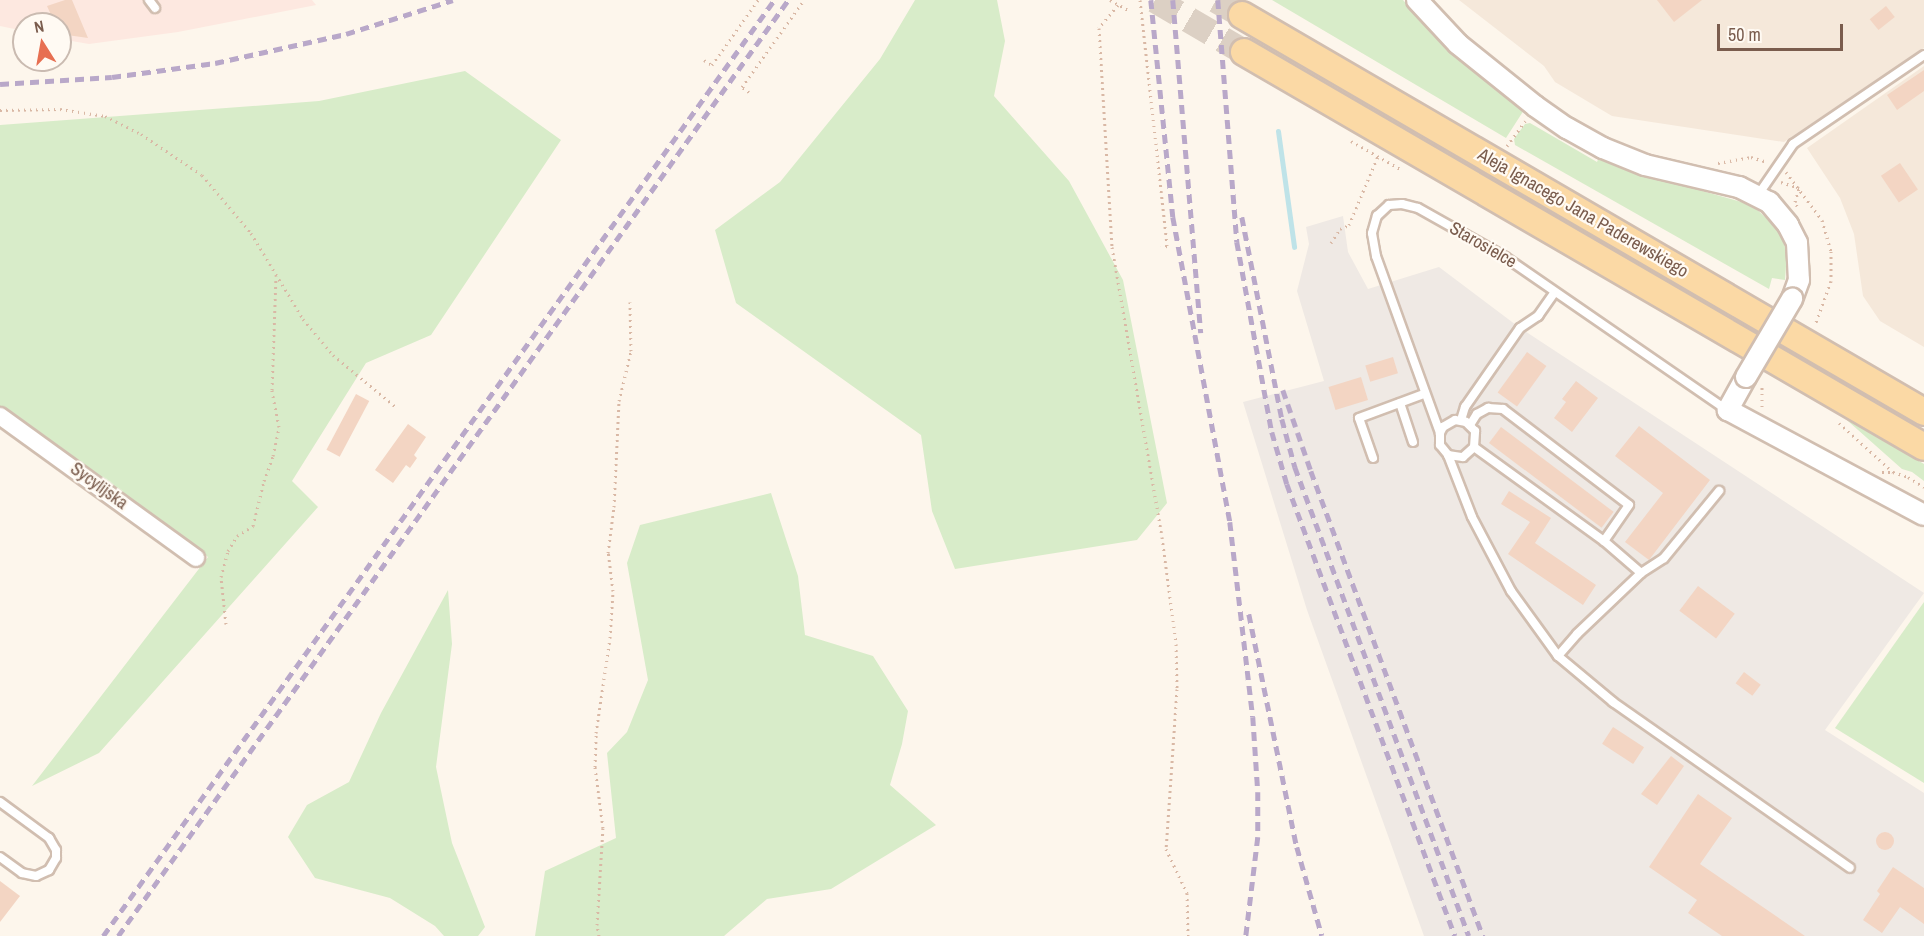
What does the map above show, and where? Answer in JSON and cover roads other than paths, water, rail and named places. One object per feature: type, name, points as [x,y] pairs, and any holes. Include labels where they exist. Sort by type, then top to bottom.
[{"type":"main road","name":"Aleja Ignacego Jana Paderewskiego","points":[[1242,15],[1924,412]]},
{"type":"main road","name":"Aleja Ignacego Jana Paderewskiego","points":[[1244,52],[1924,447]]},
{"type":"street","points":[[1417,0],[1458,45],[1534,106],[1567,128],[1603,148],[1645,165],[1739,187],[1758,195],[1780,213],[1797,243],[1799,280],[1792,298],[1728,410],[1924,515]]},
{"type":"street","name":"Sycylijska","points":[[0,417],[196,558]]},
{"type":"lane","points":[[148,0],[155,8]]},
{"type":"lane","points":[[1758,195],[1793,144],[1924,55]]},
{"type":"lane","name":"Starosielce","points":[[1440,433],[1376,256],[1372,233],[1377,216],[1389,205],[1402,204],[1418,208],[1505,257],[1602,321],[1728,410]]},
{"type":"lane","points":[[1461,420],[1465,407],[1520,328],[1538,316],[1555,292]]},
{"type":"lane","points":[[1373,458],[1359,418],[1424,394]]},
{"type":"lane","points":[[1400,403],[1413,442]]},
{"type":"lane","points":[[1470,425],[1488,408],[1503,409],[1629,505],[1604,541]]},
{"type":"lane","points":[[1448,455],[1463,457],[1474,447],[1475,431],[1461,420],[1448,423],[1440,433],[1440,446],[1448,455],[1472,517],[1511,591],[1558,656],[1613,702],[1850,868]]},
{"type":"lane","points":[[1474,447],[1604,541],[1641,573]]},
{"type":"lane","points":[[1558,656],[1576,634],[1641,573],[1664,558],[1719,491]]},
{"type":"lane","points":[[0,802],[49,838],[54,843],[56,858],[49,870],[36,876],[22,873],[0,857]]},
{"type":"waterway","points":[[1278,131],[1294,247]]},
{"type":"tunnel","points":[[1155,0],[1244,52]]},
{"type":"tunnel","points":[[1216,0],[1242,15]]},
{"type":"railway","points":[[0,84],[112,77],[215,63],[346,34],[453,0]]},
{"type":"railway","points":[[103,936],[774,0]]},
{"type":"railway","points":[[118,936],[788,0]]},
{"type":"railway","points":[[1151,0],[1173,217],[1230,522],[1253,717],[1258,792],[1258,837],[1246,936]]},
{"type":"railway","points":[[1173,0],[1201,333]]},
{"type":"railway","points":[[1218,0],[1237,242],[1272,432],[1287,484],[1455,936]]},
{"type":"railway","points":[[1242,217],[1282,419],[1295,467],[1469,936]]},
{"type":"railway","points":[[1283,390],[1483,936]]},
{"type":"railway","points":[[1249,614],[1297,847],[1322,936]]}]
